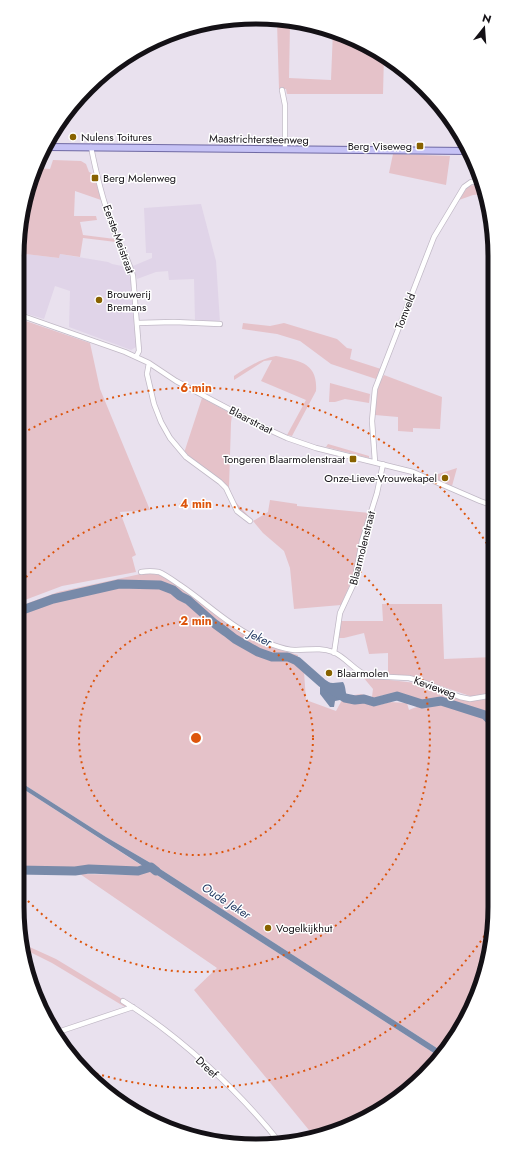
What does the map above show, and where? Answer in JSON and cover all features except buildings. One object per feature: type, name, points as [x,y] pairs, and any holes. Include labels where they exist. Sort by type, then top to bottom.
[{"type":"main road","name":"Maastrichtersteenweg","points":[[51,147],[463,151]]},
{"type":"street","points":[[282,90],[285,105],[285,149]]},
{"type":"street","name":"Eerste-Meistraat","points":[[91,147],[94,164],[111,222],[131,270],[139,351],[136,357]]},
{"type":"street","name":"Tomveld","points":[[375,462],[372,420],[375,389],[434,237],[464,187],[471,182],[476,181]]},
{"type":"street","name":"Blaarstraat","points":[[24,316],[125,352],[149,363],[176,381],[287,438],[316,448],[383,464],[423,476],[488,504]]},
{"type":"street","points":[[137,323],[174,322],[220,324]]},
{"type":"street","points":[[149,363],[147,374],[154,404],[161,422],[170,438],[186,457],[226,488],[237,511],[250,521]]},
{"type":"street","name":"Blaarmolenstraat","points":[[334,653],[340,613],[354,583],[362,541],[377,493],[383,464]]},
{"type":"street","points":[[141,572],[152,571],[166,576],[250,635],[288,649],[295,650],[315,648],[334,653]]},
{"type":"street","name":"Kevieweg","points":[[334,653],[362,674],[368,676],[409,678],[460,697],[470,699],[488,696]]},
{"type":"street","name":"Dreef","points":[[123,1001],[133,1007],[202,1061],[235,1093],[276,1138]]},
{"type":"street","points":[[60,1031],[133,1007]]},
{"type":"shaded area","points":[[277,25],[290,27],[289,78],[331,80],[333,37],[359,48],[384,62],[383,94],[287,94],[286,89],[279,89]]},
{"type":"shaded area","points":[[393,154],[450,156],[446,185],[389,173]]},
{"type":"shaded area","points":[[53,160],[81,161],[86,164],[89,172],[94,174],[101,200],[75,191],[74,216],[96,216],[97,220],[80,222],[83,235],[115,239],[116,242],[83,238],[80,257],[60,254],[59,258],[24,254],[28,211],[36,181],[41,168],[50,169]]},
{"type":"shaded area","points":[[477,185],[480,194],[459,200],[468,186]]},
{"type":"shaded area","points":[[201,204],[216,261],[220,323],[195,321],[194,279],[169,280],[168,271],[156,272],[137,279],[133,266],[152,258],[152,253],[146,253],[144,208]]},
{"type":"shaded area","points":[[24,254],[59,258],[60,254],[108,262],[127,267],[131,282],[137,341],[136,347],[131,350],[69,327],[70,291],[55,286],[44,319],[24,313]]},
{"type":"shaded area","points":[[24,320],[90,343],[100,389],[150,510],[120,512],[136,555],[132,557],[136,572],[62,586],[24,600]]},
{"type":"shaded area","points":[[243,323],[270,326],[284,323],[337,339],[347,348],[352,349],[350,359],[381,369],[376,379],[331,364],[300,341],[277,334],[242,329]]},
{"type":"shaded area","points":[[276,356],[305,364],[314,374],[316,381],[316,391],[292,436],[287,435],[306,400],[261,381],[272,360],[264,361],[234,380],[234,376],[259,361]]},
{"type":"shaded area","points":[[384,375],[442,397],[440,429],[413,428],[413,432],[398,431],[398,417],[375,415],[376,395]]},
{"type":"shaded area","points":[[330,383],[370,394],[369,403],[345,399],[329,402]]},
{"type":"shaded area","points":[[202,398],[232,414],[229,487],[233,499],[253,521],[237,509],[226,487],[184,453]]},
{"type":"shaded area","points":[[328,444],[369,456],[369,458],[326,447]]},
{"type":"shaded area","points":[[457,468],[452,486],[433,478],[435,475]]},
{"type":"shaded area","points":[[270,500],[297,504],[297,506],[370,513],[355,573],[341,605],[294,609],[290,568],[284,551],[263,533],[253,521],[268,512]]},
{"type":"shaded area","points":[[145,573],[161,575],[194,597],[217,616],[252,639],[270,647],[298,655],[297,664],[304,672],[306,700],[336,711],[342,700],[348,700],[349,697],[347,696],[361,694],[372,697],[373,689],[363,677],[416,683],[466,701],[488,699],[488,922],[484,952],[476,982],[464,1010],[449,1036],[439,1049],[154,865],[106,837],[24,784],[24,604],[58,592]],"holes":[[[384,695],[391,701],[404,700],[412,697],[419,701],[430,702],[440,699],[442,702],[409,710],[407,703],[390,702],[375,706],[374,698]]]},
{"type":"shaded area","points":[[382,604],[442,604],[444,659],[488,657],[488,694],[473,697],[417,678],[388,675],[388,653],[369,654],[364,633],[339,638],[341,621],[383,621]]},
{"type":"shaded area","points":[[24,790],[144,867],[127,870],[89,867],[24,866]]},
{"type":"shaded area","points":[[149,870],[435,1054],[420,1071],[385,1100],[359,1115],[331,1127],[311,1132],[194,990],[217,968],[80,874],[138,875]]},
{"type":"shaded area","points":[[27,946],[56,959],[127,1002],[125,1007],[52,963],[28,951]]},
{"type":"water","points":[[300,661],[323,679],[319,685],[297,664]]},
{"type":"water","points":[[323,682],[343,682],[347,696],[349,697],[348,701],[345,699],[335,701],[334,707],[330,707],[320,694],[320,686]]},
{"type":"water","points":[[24,784],[106,837],[154,865],[439,1049],[435,1054],[24,790]]},
{"type":"waterway","name":"Jeker","points":[[24,609],[53,599],[119,584],[160,585],[173,590],[188,600],[215,624],[235,639],[258,652],[272,657],[288,657],[297,661],[322,683],[345,698],[355,700],[364,699],[374,702],[397,696],[422,704],[441,701],[485,715],[488,718]]},
{"type":"waterway","name":"Oude Jeker","points":[[24,870],[75,871],[89,869],[138,871],[151,867],[156,871]]},
{"type":"place","name":"Nulens Toitures","points":[[73,137]]},
{"type":"place","name":"Berg Viseweg","points":[[420,146]]},
{"type":"place","name":"Berg Molenweg","points":[[95,178]]},
{"type":"place","name":"Brouwerij Bremans","points":[[99,300]]},
{"type":"place","name":"Tongeren Blaarmolenstraat","points":[[353,459]]},
{"type":"place","name":"Onze-Lieve-Vrouwekapel","points":[[445,478]]},
{"type":"place","name":"Blaarmolen","points":[[329,673]]},
{"type":"place","name":"Vogelkijkhut","points":[[268,928]]}]
